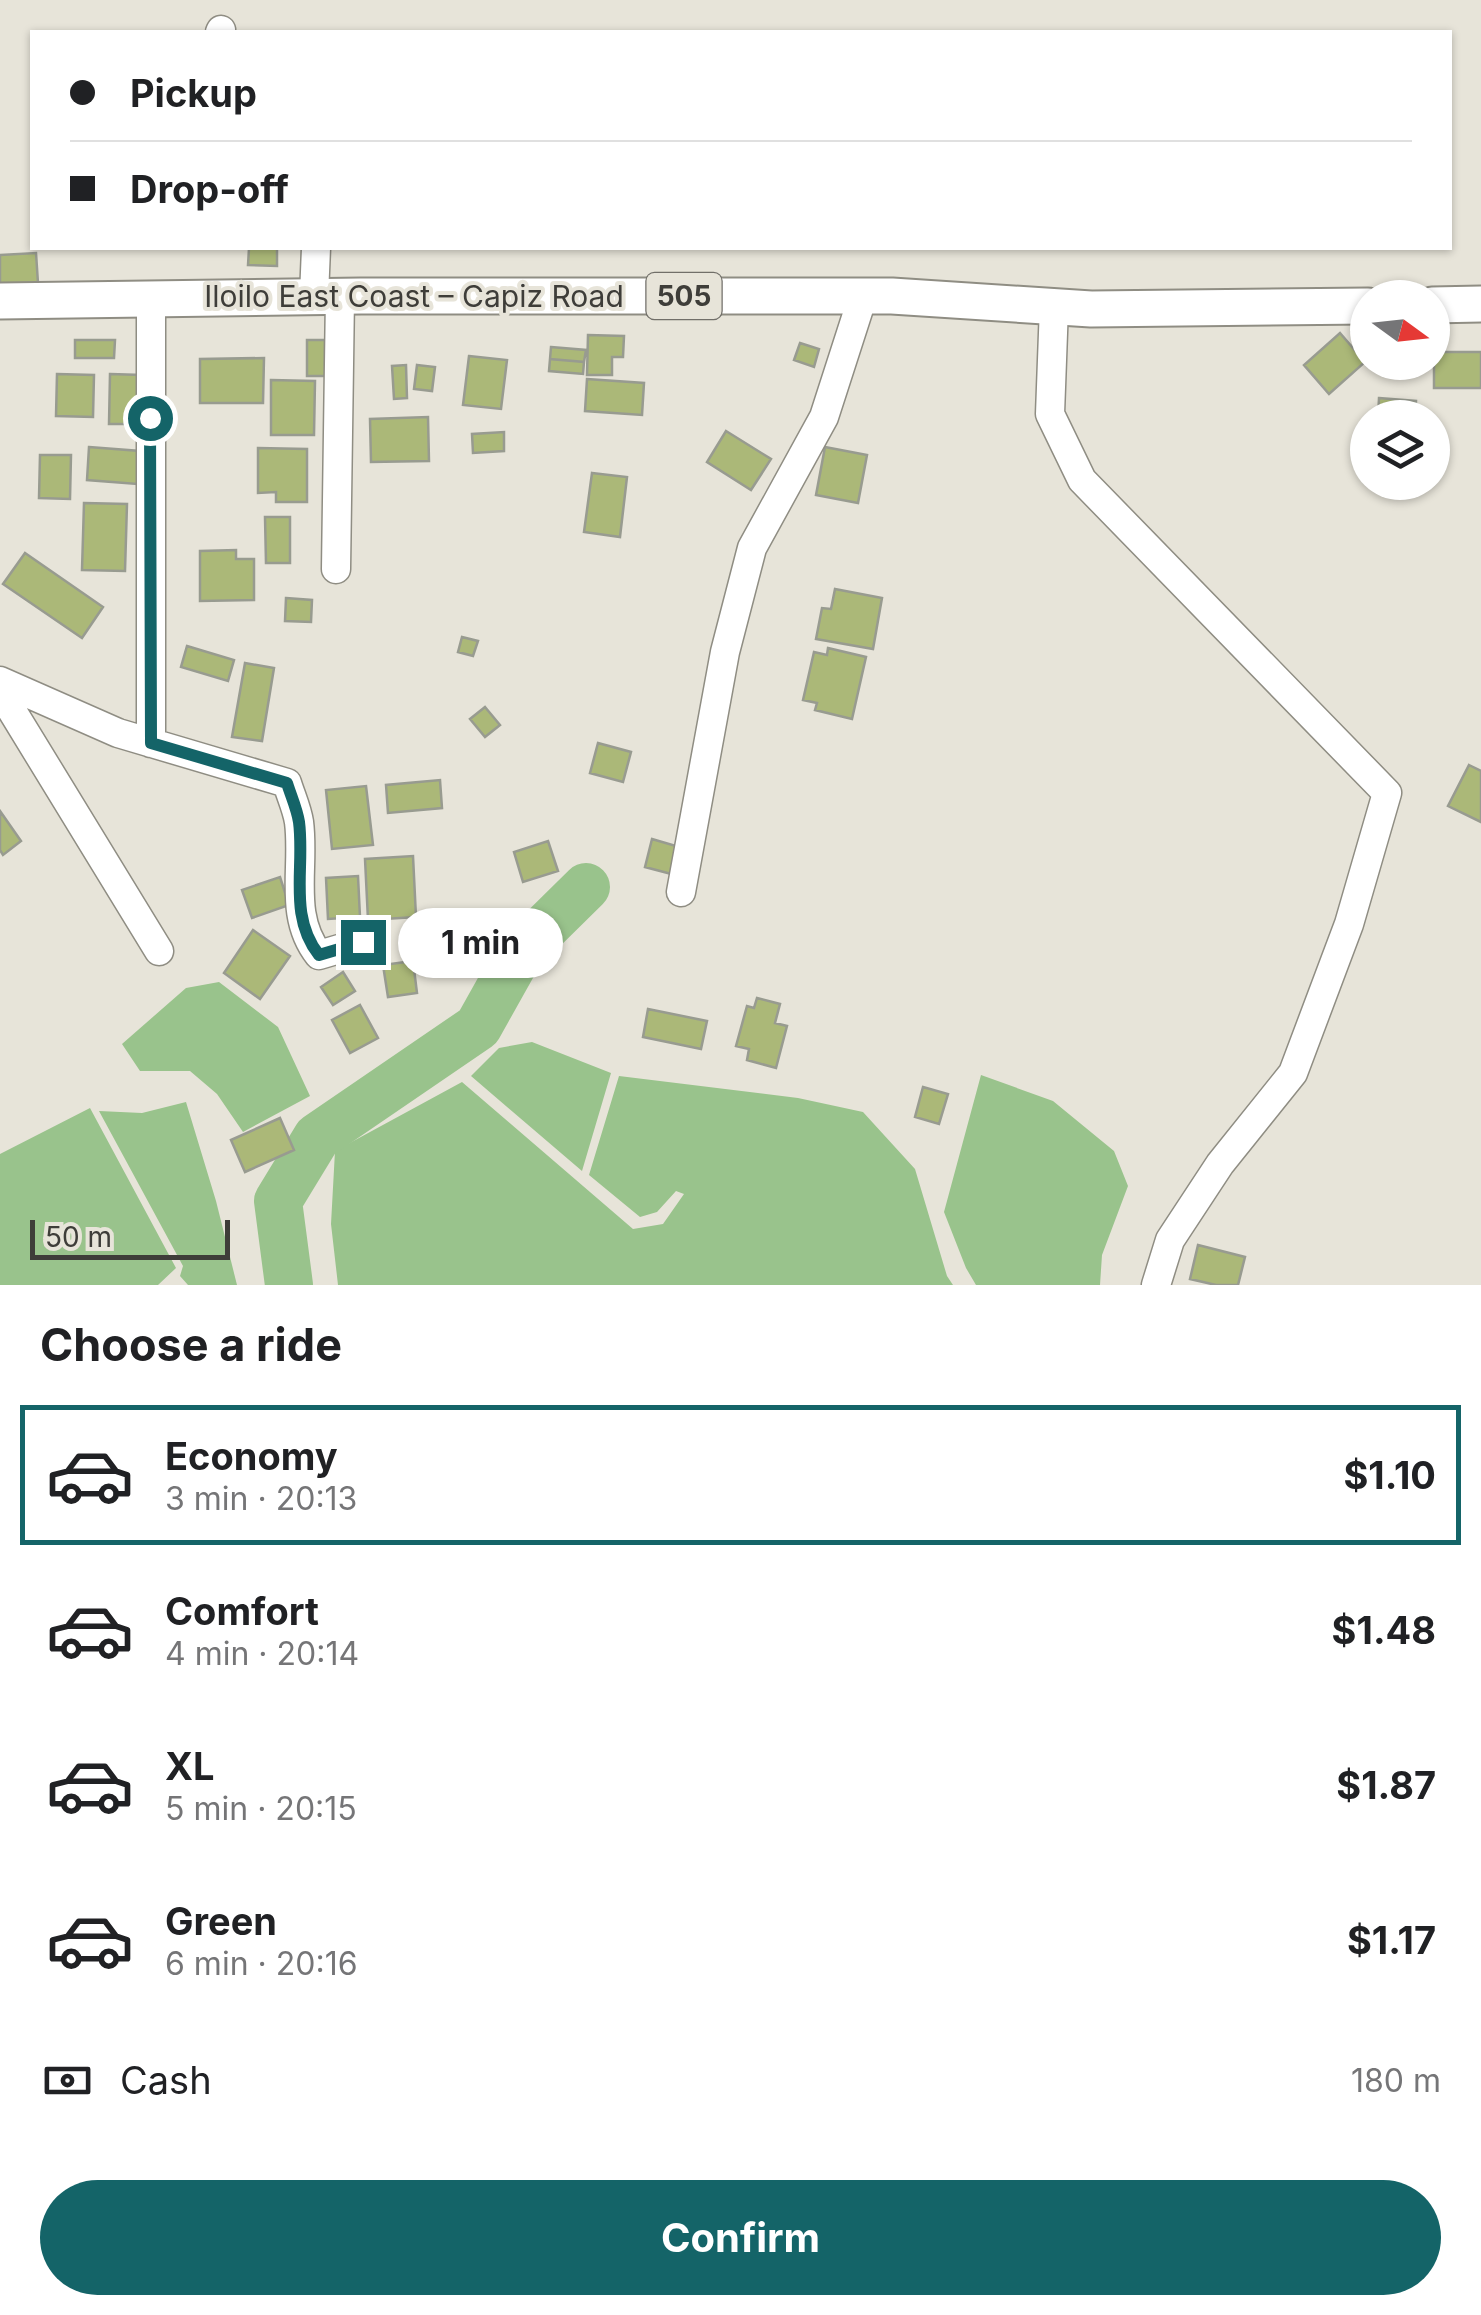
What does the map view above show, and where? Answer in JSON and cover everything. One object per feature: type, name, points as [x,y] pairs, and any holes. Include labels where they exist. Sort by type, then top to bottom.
[{"type":"main road","name":"Iloilo East Coast – Capiz Road","points":[[0,301],[327,296],[863,296],[1091,309],[1350,306]]},
{"type":"main road","points":[[1450,305],[1481,304]]},
{"type":"street","points":[[316,250],[327,296],[336,570]]},
{"type":"street","points":[[680,892],[725,652],[752,548],[824,417],[863,296]]},
{"type":"street","points":[[151,299],[151,743]]},
{"type":"street","points":[[1054,306],[1050,414],[1082,480],[1387,793],[1349,924],[1293,1073],[1220,1164],[1170,1240],[1156,1285]]},
{"type":"street","points":[[0,681],[118,732],[287,783],[299,821],[300,910],[305,938],[319,955],[363,942]]},
{"type":"street","points":[[0,691],[159,950]]},
{"type":"shaded area","points":[[219,982],[278,1027],[310,1096],[243,1132],[217,1094],[190,1071],[140,1071],[122,1044],[186,988]]},
{"type":"shaded area","points":[[532,1042],[611,1073],[582,1171],[471,1076],[499,1048]]},
{"type":"shaded area","points":[[981,1075],[1053,1101],[1114,1151],[1128,1186],[1102,1255],[1100,1285],[976,1285],[966,1268],[944,1212]]},
{"type":"shaded area","points":[[619,1076],[798,1098],[863,1112],[915,1169],[953,1285],[338,1285],[331,1224],[335,1151],[462,1082],[633,1229],[663,1224],[684,1194],[676,1191],[657,1212],[640,1217],[589,1175]]},
{"type":"shaded area","points":[[186,1102],[237,1285],[188,1285],[180,1276],[183,1266],[99,1111],[142,1113]]},
{"type":"shaded area","points":[[90,1108],[176,1268],[158,1285],[0,1285],[0,1154]]},
{"type":"building","points":[[249,250],[277,250],[277,266],[248,265]]},
{"type":"building","points":[[36,253],[38,283],[0,285],[0,255]]},
{"type":"building","points":[[1340,333],[1350,345],[1350,375],[1329,394],[1304,365]]},
{"type":"building","points":[[588,335],[624,336],[623,357],[612,357],[612,375],[587,375]]},
{"type":"building","points":[[75,340],[115,340],[114,358],[75,358]]},
{"type":"building","points":[[307,340],[325,340],[325,376],[307,376]]},
{"type":"building","points":[[800,343],[819,349],[814,367],[794,360]]},
{"type":"building","points":[[551,347],[586,350],[584,362],[550,359]]},
{"type":"building","points":[[1450,352],[1481,352],[1481,388],[1434,388],[1434,380],[1450,380]]},
{"type":"building","points":[[469,356],[507,360],[501,409],[463,405]]},
{"type":"building","points":[[264,358],[263,403],[200,403],[200,359]]},
{"type":"building","points":[[550,359],[584,362],[583,374],[549,371]]},
{"type":"building","points":[[406,365],[407,398],[394,399],[392,366]]},
{"type":"building","points":[[417,365],[435,367],[432,391],[414,389]]},
{"type":"building","points":[[57,374],[94,375],[93,417],[56,416]]},
{"type":"building","points":[[110,374],[142,375],[140,424],[109,424]]},
{"type":"building","points":[[587,379],[644,383],[642,415],[585,411]]},
{"type":"building","points":[[271,380],[315,381],[314,435],[271,435]]},
{"type":"building","points":[[428,417],[429,461],[371,462],[370,419]]},
{"type":"building","points":[[726,431],[771,459],[751,490],[707,462]]},
{"type":"building","points":[[504,432],[504,451],[473,453],[472,434]]},
{"type":"building","points":[[89,447],[140,451],[137,484],[87,480]]},
{"type":"building","points":[[825,447],[867,455],[858,503],[816,495]]},
{"type":"building","points":[[258,448],[307,449],[307,502],[276,502],[276,492],[258,493]]},
{"type":"building","points":[[40,455],[71,455],[70,499],[39,498]]},
{"type":"building","points":[[592,473],[627,477],[620,537],[584,532]]},
{"type":"building","points":[[84,503],[127,504],[125,571],[82,570]]},
{"type":"building","points":[[265,517],[290,517],[290,563],[266,563]]},
{"type":"building","points":[[236,550],[236,559],[254,559],[254,600],[200,601],[200,551]]},
{"type":"building","points":[[25,553],[103,607],[82,638],[3,584]]},
{"type":"building","points":[[835,589],[882,598],[873,649],[816,639],[822,608],[831,609]]},
{"type":"building","points":[[286,598],[312,600],[311,622],[285,621]]},
{"type":"building","points":[[462,637],[478,641],[473,656],[458,652]]},
{"type":"building","points":[[187,646],[234,660],[228,681],[181,667]]},
{"type":"building","points":[[828,648],[866,657],[852,719],[815,710],[817,703],[803,700],[814,652],[827,655]]},
{"type":"building","points":[[245,663],[274,668],[262,741],[232,737]]},
{"type":"building","points":[[485,707],[500,725],[485,737],[470,719]]},
{"type":"building","points":[[598,743],[631,752],[623,782],[590,773]]},
{"type":"building","points":[[1469,765],[1481,771],[1481,822],[1448,806]]},
{"type":"building","points":[[440,780],[442,808],[388,813],[386,785]]},
{"type":"building","points":[[366,786],[373,845],[332,849],[326,790]]},
{"type":"building","points":[[0,811],[21,841],[3,855],[0,850]]},
{"type":"building","points":[[652,839],[683,848],[675,875],[645,867]]},
{"type":"building","points":[[548,841],[558,871],[523,882],[514,852]]},
{"type":"building","points":[[413,856],[416,917],[368,920],[365,859]]},
{"type":"building","points":[[358,876],[360,917],[328,919],[326,878]]},
{"type":"building","points":[[280,877],[289,905],[252,918],[242,890]]},
{"type":"building","points":[[253,930],[290,956],[260,999],[224,973]]},
{"type":"building","points":[[413,961],[417,993],[388,997],[383,965]]},
{"type":"building","points":[[343,972],[355,991],[333,1005],[321,987]]},
{"type":"building","points":[[757,998],[780,1004],[775,1023],[787,1026],[776,1068],[747,1060],[749,1049],[736,1046],[747,1006],[754,1008]]},
{"type":"building","points":[[360,1005],[378,1038],[350,1053],[332,1020]]},
{"type":"building","points":[[648,1009],[707,1021],[701,1049],[643,1037]]},
{"type":"building","points":[[923,1087],[948,1094],[939,1124],[915,1117]]},
{"type":"building","points":[[280,1118],[294,1150],[245,1172],[231,1140]]},
{"type":"building","points":[[1198,1245],[1245,1257],[1238,1285],[1190,1279]]},
{"type":"waterway","points":[[289,1285],[278,1201],[317,1137],[478,1027],[520,952],[586,887]]},
{"type":"route","points":[[150,418],[151,743],[287,783],[299,821],[300,910],[305,938],[319,955],[363,942]]}]
